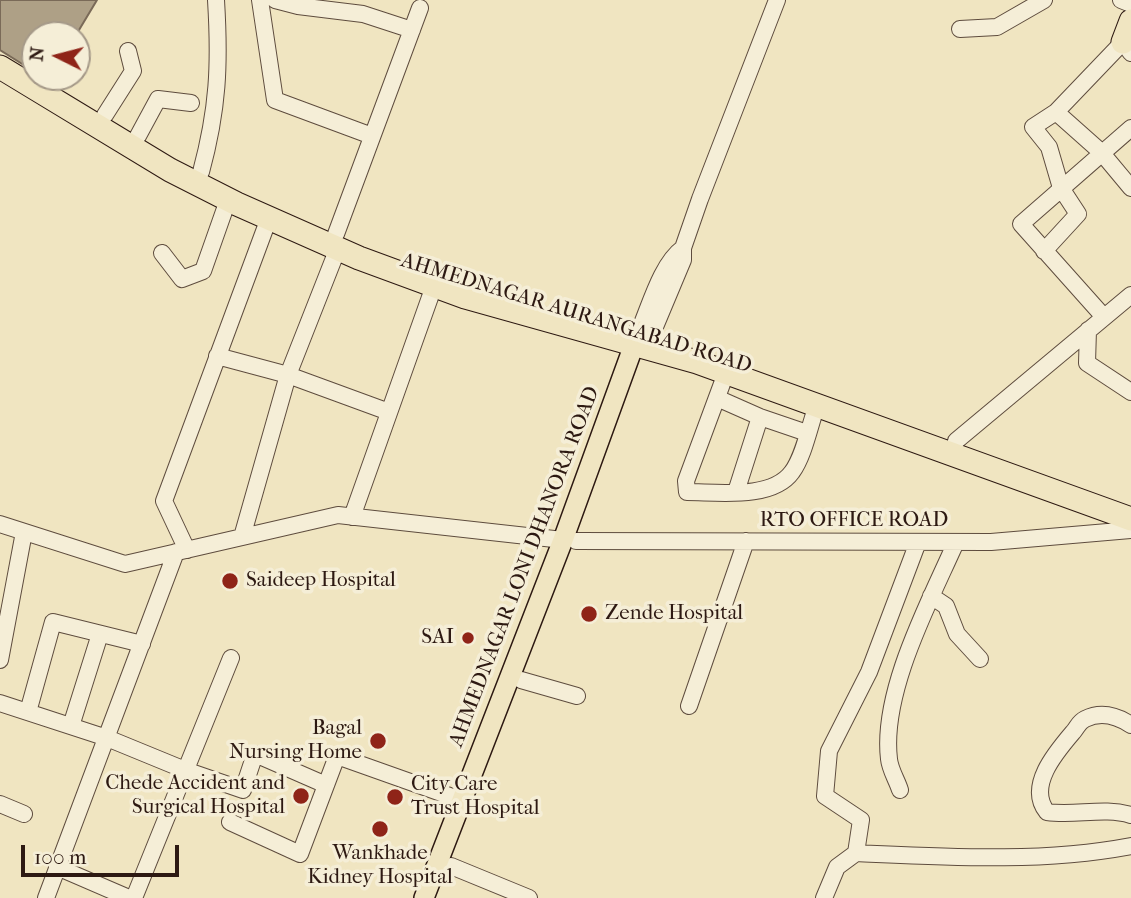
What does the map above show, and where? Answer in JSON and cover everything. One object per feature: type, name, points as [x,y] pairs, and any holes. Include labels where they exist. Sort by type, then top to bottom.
[{"type":"highway","points":[[0,50],[21,63]]},
{"type":"highway","points":[[0,66],[170,170],[228,200],[269,218],[337,241],[434,286],[643,339],[726,373],[1131,519]]},
{"type":"highway","name":"AHMEDNAGAR AURANGABAD ROAD","points":[[66,91],[201,172],[337,241],[468,286],[643,339],[956,441],[1131,504]]},
{"type":"main road","name":"AHMEDNAGAR LONI DHANORA ROAD","points":[[438,898],[521,680],[643,339]]},
{"type":"main road","name":"AHMEDNAGAR LONI DHANORA ROAD","points":[[424,898],[461,800],[570,540]]},
{"type":"street","points":[[201,172],[218,89],[216,0]]},
{"type":"street","points":[[260,0],[275,100],[372,136]]},
{"type":"street","points":[[275,0],[298,6],[363,14],[412,30]]},
{"type":"street","points":[[643,339],[666,268],[673,255],[683,248],[777,0]]},
{"type":"street","points":[[960,29],[997,27],[1044,0]]},
{"type":"street","points":[[1121,0],[1131,4]]},
{"type":"street","points":[[242,537],[288,375],[420,8]]},
{"type":"street","points":[[1044,251],[1078,214],[1061,188],[1049,147],[1033,127],[1056,112],[1128,39]]},
{"type":"street","points":[[105,115],[133,71],[128,51]]},
{"type":"street","points":[[138,136],[158,99],[191,103]]},
{"type":"street","points":[[1056,112],[1101,152],[1131,188]]},
{"type":"street","points":[[1049,147],[1073,127]]},
{"type":"street","points":[[1104,317],[1021,225],[1131,128]]},
{"type":"street","points":[[162,253],[183,279],[203,271],[228,200]]},
{"type":"street","points":[[46,898],[142,644],[181,551],[164,501],[269,218]]},
{"type":"street","points":[[352,517],[434,286]]},
{"type":"street","points":[[956,441],[1131,295]]},
{"type":"street","points":[[1088,330],[1087,363],[1131,392]]},
{"type":"street","points":[[217,356],[288,375],[389,412]]},
{"type":"street","points":[[726,373],[686,481],[687,492],[752,493],[783,481],[792,473],[798,461],[817,405]]},
{"type":"street","points":[[717,398],[760,417],[807,433]]},
{"type":"street","points":[[736,492],[760,417]]},
{"type":"street","name":"RTO OFFICE ROAD","points":[[0,524],[125,564],[338,515],[570,540],[991,542],[1131,530]]},
{"type":"street","points":[[0,660],[23,532]]},
{"type":"street","points":[[689,706],[746,541]]},
{"type":"street","points":[[856,853],[861,820],[825,796],[829,751],[869,672],[918,542]]},
{"type":"street","points":[[900,790],[889,762],[888,739],[893,705],[931,596],[956,542]]},
{"type":"street","points":[[931,596],[946,606],[957,634],[980,659]]},
{"type":"street","points":[[28,712],[53,622],[142,644]]},
{"type":"street","points":[[71,726],[100,634]]},
{"type":"street","points":[[134,898],[231,658]]},
{"type":"street","points":[[521,680],[577,696]]},
{"type":"street","points":[[0,703],[107,738],[243,790],[255,754],[326,785]]},
{"type":"street","points":[[1131,725],[1109,714],[1081,720],[1053,757],[1039,794],[1040,804],[1047,812],[1091,814],[1106,811],[1131,815]]},
{"type":"street","points":[[230,822],[300,854],[337,756],[461,800]]},
{"type":"street","points":[[0,804],[24,814]]},
{"type":"street","points":[[824,898],[837,867],[856,853],[949,857],[1072,855],[1131,846]]},
{"type":"street","points":[[451,866],[529,898]]},
{"type":"street","points":[[57,867],[129,898]]},
{"type":"shaded area","points":[[0,0],[97,0],[84,21],[21,21],[21,63],[0,50]]},
{"type":"place","name":"Saideep Hospital","points":[[230,581]]},
{"type":"place","name":"Zende Hospital","points":[[589,614]]},
{"type":"place","name":"SAI","points":[[468,638]]},
{"type":"place","name":"Bagal Nursing Home","points":[[378,741]]},
{"type":"place","name":"Chede Accident and Surgical Hospital","points":[[301,796]]},
{"type":"place","name":"City Care Trust Hospital","points":[[395,797]]},
{"type":"place","name":"Wankhade Kidney Hospital","points":[[380,829]]}]
